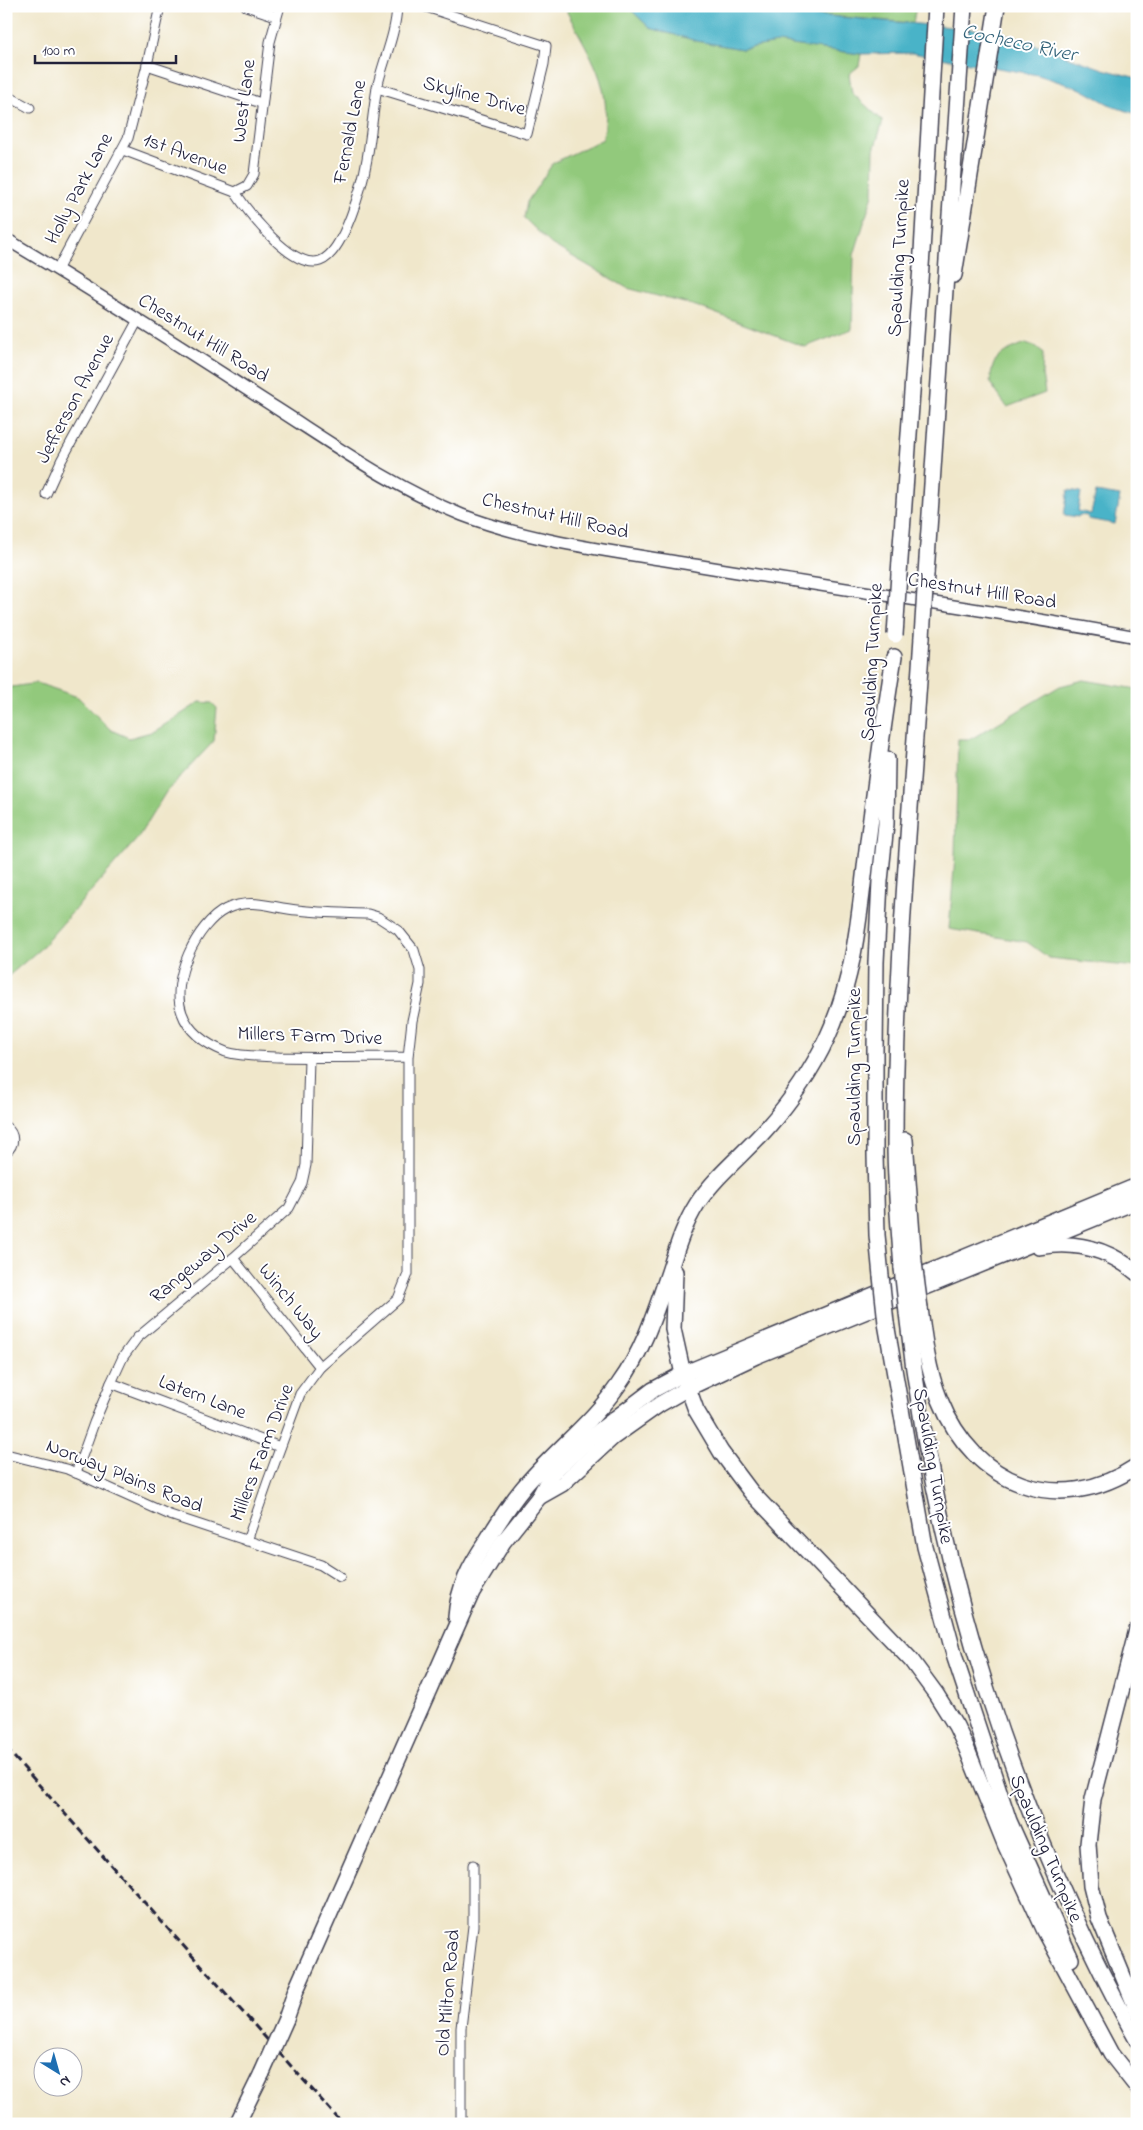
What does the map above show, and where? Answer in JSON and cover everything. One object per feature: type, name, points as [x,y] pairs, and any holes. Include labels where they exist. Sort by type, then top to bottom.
[{"type":"highway","name":"Spaulding Turnpike","points":[[935,8],[908,459],[886,775],[886,824],[880,881],[876,962],[875,1155],[877,1235],[886,1323],[925,1547],[955,1658],[978,1733],[1009,1820],[1041,1896],[1101,2019],[1137,2086]]},
{"type":"highway","name":"Spaulding Turnpike","points":[[964,9],[904,895],[895,1144],[913,1311],[919,1410],[927,1458],[957,1585],[993,1708],[1048,1860],[1097,1965],[1137,2040]]},
{"type":"highway","points":[[939,372],[996,9]]},
{"type":"highway","points":[[456,1626],[458,1597],[470,1568],[524,1487],[606,1402],[632,1366],[655,1315],[677,1248],[696,1206],[710,1186],[766,1130],[794,1094],[812,1066],[838,1012],[850,971],[861,901],[880,744],[894,657]]},
{"type":"highway","points":[[685,1381],[756,1356],[987,1262],[1135,1198]]},
{"type":"highway","points":[[237,2124],[286,2019],[296,1990],[472,1592],[503,1542],[539,1496],[562,1484],[612,1438],[660,1404],[685,1381],[1135,1198]]},
{"type":"highway","points":[[987,1262],[1039,1247],[1071,1244],[1086,1246],[1111,1255],[1137,1273]]},
{"type":"highway","points":[[677,1248],[673,1329],[685,1381],[696,1410],[734,1471],[911,1660],[936,1694],[956,1726],[966,1747],[1005,1844],[1045,1932],[1110,2054],[1137,2086]]},
{"type":"highway","points":[[913,1311],[940,1400],[955,1432],[979,1460],[1010,1480],[1031,1488],[1057,1491],[1096,1487],[1110,1482],[1137,1466]]},
{"type":"highway","points":[[1137,1630],[1093,1799],[1088,1844],[1091,1886],[1099,1918],[1137,2010]]},
{"type":"street","name":"Holly Park Lane","points":[[57,270],[123,150],[147,65],[160,6]]},
{"type":"street","points":[[246,6],[276,16]]},
{"type":"street","name":"West Lane","points":[[235,192],[247,186],[254,174],[261,104],[276,16],[280,6]]},
{"type":"street","name":"Fernald Lane","points":[[235,192],[272,237],[302,259],[310,262],[319,261],[328,256],[340,240],[364,175],[378,88],[397,6]]},
{"type":"street","name":"Skyline Drive","points":[[378,88],[527,134],[544,64],[546,46],[423,6]]},
{"type":"street","points":[[147,65],[261,104]]},
{"type":"street","points":[[6,95],[30,108]]},
{"type":"street","name":"1st Avenue","points":[[123,150],[235,192]]},
{"type":"street","name":"Chestnut Hill Road","points":[[6,240],[138,320],[386,478],[436,504],[483,522],[543,538],[631,554],[807,584],[1034,618],[1137,637]]},
{"type":"street","name":"Jefferson Avenue","points":[[46,494],[61,462],[138,320]]},
{"type":"street","name":"Millers Farm Drive","points":[[247,1541],[300,1394],[320,1367],[398,1299],[408,1274],[408,1057],[412,1021],[420,984],[420,970],[414,950],[398,930],[378,917],[368,914],[294,910],[263,903],[249,903],[226,909],[210,921],[189,953],[179,989],[182,1014],[194,1033],[208,1044],[228,1052],[250,1056],[309,1058],[408,1057]]},
{"type":"street","name":"Rangeway Drive","points":[[76,1473],[111,1383],[123,1357],[137,1338],[233,1258],[289,1208],[302,1183],[306,1165],[309,1058]]},
{"type":"street","points":[[6,1127],[13,1136],[13,1141],[11,1147],[6,1152]]},
{"type":"street","name":"Winch Way","points":[[233,1258],[320,1367]]},
{"type":"street","name":"Latern Lane","points":[[111,1383],[280,1447]]},
{"type":"street","name":"Norway Plains Road","points":[[6,1454],[45,1462],[76,1473],[170,1515],[321,1566],[340,1576]]},
{"type":"street","name":"Old Milton Road","points":[[461,2124],[461,2028],[473,1926],[473,1866]]},
{"type":"green space","points":[[568,6],[627,6],[650,28],[697,41],[742,49],[777,43],[861,54],[859,66],[849,74],[852,93],[883,121],[874,150],[873,194],[854,255],[852,329],[805,347],[696,306],[627,288],[551,244],[524,218],[527,202],[553,163],[603,139],[606,120],[603,87],[598,72],[567,12]]},
{"type":"green space","points":[[716,6],[916,6],[913,23]]},
{"type":"green space","points":[[1026,343],[1037,347],[1043,354],[1042,374],[1045,393],[1007,407],[990,383],[993,366],[999,356]]},
{"type":"green space","points":[[1084,680],[1137,689],[1137,967],[1049,958],[1027,942],[949,929],[955,857],[958,739],[971,739],[1060,686]]},
{"type":"green space","points":[[37,683],[78,697],[111,730],[129,738],[155,731],[200,702],[212,703],[217,708],[214,741],[166,792],[137,839],[40,949],[6,978],[6,688]]},
{"type":"water","name":"Cocheco River","points":[[627,6],[716,6],[996,31],[1103,69],[1137,78],[1137,114],[1114,107],[1081,89],[1038,75],[912,53],[861,54],[777,43],[742,49],[697,41],[650,28]]},
{"type":"water","points":[[1068,490],[1081,492],[1078,511],[1091,514],[1096,492],[1120,496],[1115,524],[1088,519],[1088,516],[1064,515]]},
{"type":"railway","points":[[6,1748],[343,2124]]}]
